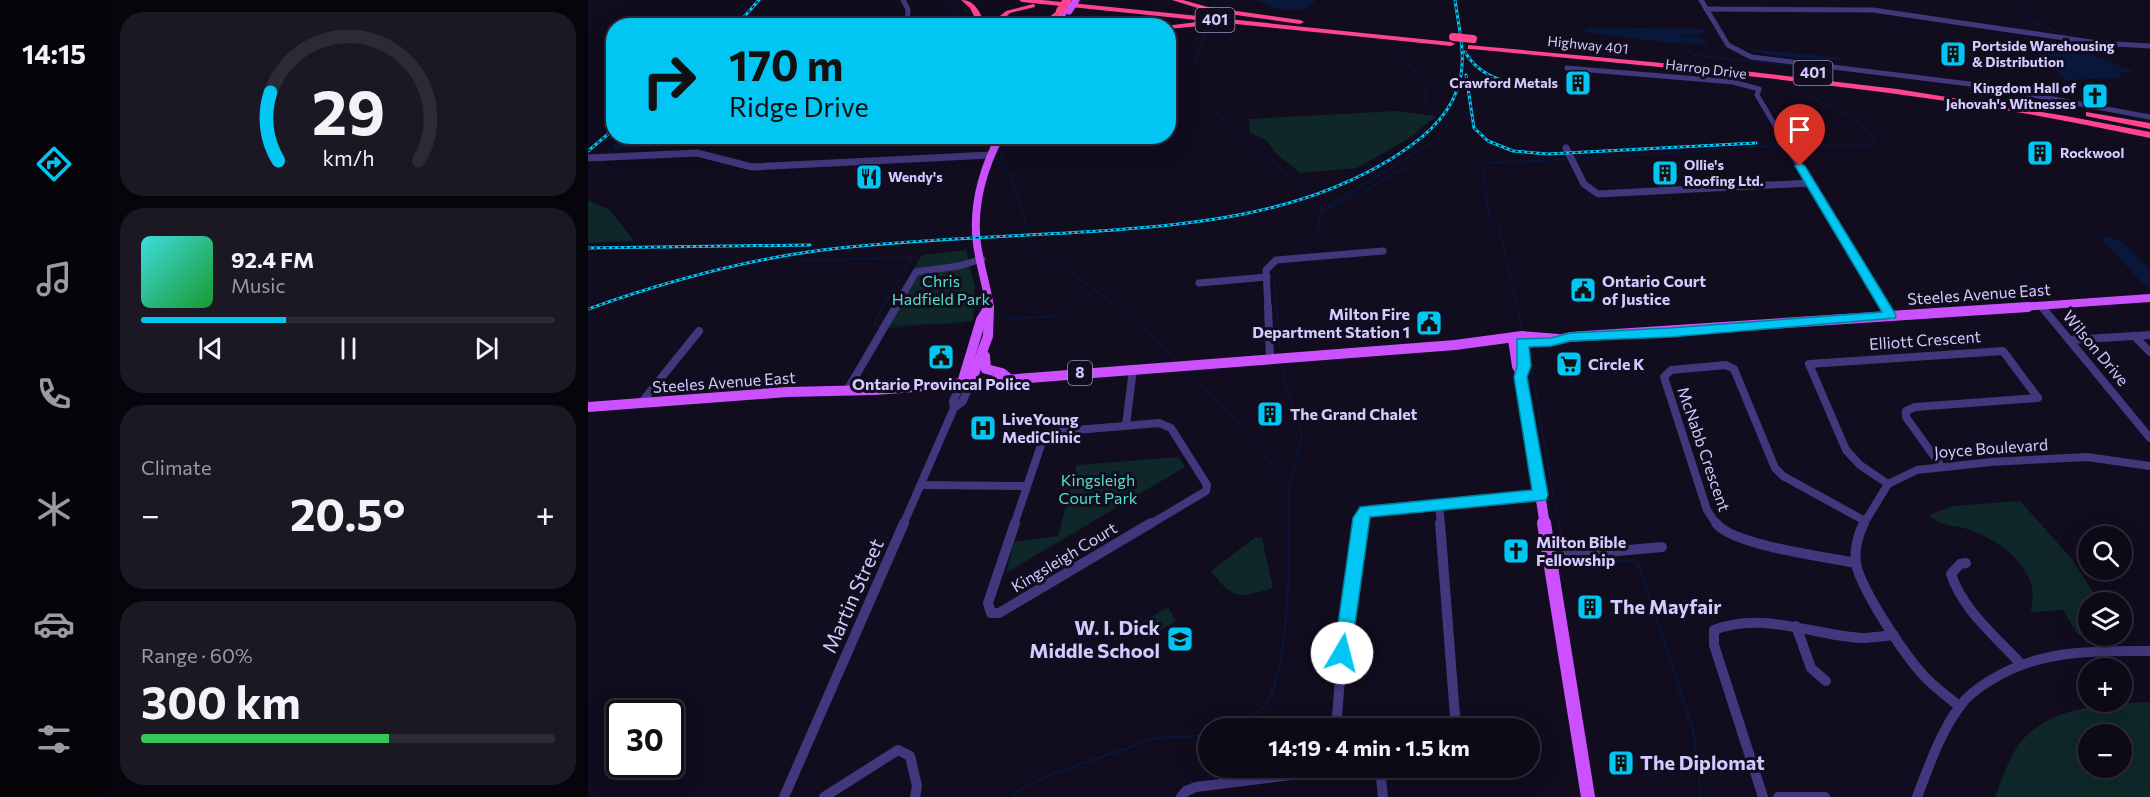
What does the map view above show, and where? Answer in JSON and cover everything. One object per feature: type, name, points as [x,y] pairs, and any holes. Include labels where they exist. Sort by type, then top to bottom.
[{"type":"highway","points":[[964,0],[973,7],[979,18]]},
{"type":"highway","name":"Highway 401","points":[[1022,0],[1330,33],[1452,41]]},
{"type":"highway","points":[[1053,18],[1064,11],[1071,0]]},
{"type":"highway","name":"Highway 401","points":[[1071,0],[1300,22],[1452,41],[1928,87],[2150,126]]},
{"type":"highway","points":[[1175,0],[1207,9],[1292,19],[1300,22]]},
{"type":"highway","points":[[1000,18],[1023,7],[1099,9]]},
{"type":"highway","points":[[1176,26],[1200,24],[1330,33]]},
{"type":"highway","name":"Highway 401","points":[[1472,43],[1885,89],[2020,109],[2150,135]]},
{"type":"main road","points":[[1060,18],[1064,11]]},
{"type":"main road","points":[[1063,18],[1064,11]]},
{"type":"main road","name":"Martin Street","points":[[968,379],[984,350],[990,318],[976,228],[980,179],[990,144]]},
{"type":"main road","name":"Martin Street","points":[[986,155],[994,144]]},
{"type":"main road","name":"Steeles Avenue East","points":[[588,407],[848,389],[875,390],[1006,376],[1133,369],[1464,344],[1470,347],[1517,341],[1551,342],[1558,339],[2150,298]]},
{"type":"main road","name":"Martin Street","points":[[968,379],[981,320],[988,309]]},
{"type":"main road","points":[[1517,341],[1516,366],[1521,374],[1588,797]]},
{"type":"main road","points":[[984,350],[986,369],[1006,376]]},
{"type":"street","points":[[903,0],[908,9],[907,18]]},
{"type":"street","points":[[1701,0],[1728,45],[1738,52],[1759,59],[1978,85],[2150,117]]},
{"type":"street","points":[[1706,9],[1873,10],[2098,43],[2150,46]]},
{"type":"street","name":"Harrop Drive","points":[[1567,68],[1733,82],[1759,88],[1757,94],[1890,315]]},
{"type":"street","points":[[1566,148],[1584,184],[1598,194],[1810,183]]},
{"type":"street","points":[[588,158],[698,153],[736,165],[752,167],[986,155]]},
{"type":"street","points":[[1270,358],[1266,277],[1269,266],[1279,259],[1383,251]]},
{"type":"street","points":[[848,389],[916,272],[949,268],[982,259]]},
{"type":"street","points":[[1199,283],[1266,277]]},
{"type":"street","name":"Wilson Drive","points":[[2041,306],[2148,433]]},
{"type":"street","points":[[641,403],[699,331]]},
{"type":"street","points":[[2070,340],[2150,335]]},
{"type":"street","points":[[2134,336],[2150,352]]},
{"type":"street","name":"Elliott Crescent","points":[[1888,483],[1860,465],[1846,450],[1809,364],[2003,351],[2038,398],[1915,407],[1906,411],[1906,417],[1941,466]]},
{"type":"street","name":"McNabb Crescent","points":[[1856,563],[1739,540],[1715,524],[1707,510],[1664,377],[1666,373],[1671,370],[1726,365],[1734,369],[1775,468],[1790,480],[1864,521]]},
{"type":"street","points":[[1126,425],[1133,369]]},
{"type":"street","name":"Martin Street","points":[[784,797],[954,408],[963,401],[968,379]]},
{"type":"street","name":"Kingsleigh Court","points":[[1159,423],[1170,426],[1208,488],[999,613],[993,614],[988,603],[1026,486],[1041,442],[1047,434],[1159,423]]},
{"type":"street","name":"Joyce Boulevard","points":[[1888,483],[1917,470],[1941,466],[2086,457],[2150,466]]},
{"type":"street","points":[[1888,483],[1858,533],[1856,563],[1872,599],[1894,635],[1926,678],[1959,706]]},
{"type":"street","points":[[921,485],[1026,486]]},
{"type":"street","points":[[1337,718],[1342,653],[1362,514],[1370,509],[1541,495]]},
{"type":"street","points":[[1439,504],[1455,718]]},
{"type":"street","points":[[1551,557],[1662,547]]},
{"type":"street","points":[[1966,563],[1954,568],[1951,574],[1953,583],[1979,618],[2019,662]]},
{"type":"street","points":[[1763,797],[1712,634],[1716,628],[1727,625],[1773,623],[1862,638],[1894,635]]},
{"type":"street","points":[[1796,626],[1811,668],[1826,681]]},
{"type":"street","points":[[1917,797],[1945,729],[1959,706],[1976,690],[2019,662],[2077,651],[2150,651]]},
{"type":"street","points":[[824,797],[892,753],[903,750],[910,756],[914,771],[917,786],[915,797]]},
{"type":"street","points":[[1181,797],[1186,791],[1196,787],[1265,778]]},
{"type":"street","points":[[1381,778],[1383,797]]},
{"type":"street","points":[[1778,797],[1825,797]]},
{"type":"green space","points":[[1397,111],[1436,116],[1408,139],[1357,168],[1301,173],[1277,154],[1266,140],[1250,133],[1249,119]]},
{"type":"green space","points":[[588,200],[610,210],[634,241],[588,243]]},
{"type":"green space","name":"Chris Hadfield Park","points":[[966,250],[975,288],[973,321],[878,329],[922,255]]},
{"type":"green space","name":"Kingsleigh Court Park","points":[[1179,457],[1185,467],[1006,573],[1014,542],[1058,536],[1077,465]]},
{"type":"green space","points":[[2020,501],[2072,559],[2078,568],[2078,580],[2085,580],[2093,592],[2078,592],[2078,635],[2063,610],[2031,612],[2033,591],[2028,577],[2023,567],[2006,550],[1974,532],[1942,523],[1929,515],[1952,506]]},
{"type":"green space","points":[[1256,537],[1262,538],[1273,588],[1245,595],[1232,592],[1211,571]]},
{"type":"green space","points":[[1168,607],[1176,621],[1148,637],[1141,623]]},
{"type":"green space","points":[[2150,702],[2150,797],[1995,797],[2016,748],[2039,725],[2078,710],[2078,712],[2132,712],[2132,703]]},
{"type":"water","points":[[1255,0],[1313,0],[1315,2],[1306,10],[1277,9]]},
{"type":"water","points":[[1590,27],[1706,29],[1702,34],[1680,36],[1703,39],[1709,44],[1669,43],[1585,32],[1584,29]]},
{"type":"water","points":[[2023,37],[2087,47],[2097,57],[2136,72],[2119,73],[2120,78],[2066,80]]},
{"type":"water","points":[[1748,49],[1846,58],[1830,60],[1803,58],[1755,52]]},
{"type":"water","points":[[638,144],[633,148],[614,149],[613,146]]},
{"type":"water","points":[[638,144],[667,144],[666,145],[636,148]]},
{"type":"water","points":[[2104,236],[2122,241],[2150,271],[2150,286],[2143,284],[2104,242],[2102,238]]},
{"type":"waterway","points":[[947,18],[954,13],[958,4],[950,0]]},
{"type":"waterway","points":[[1212,8],[1219,0]]},
{"type":"waterway","points":[[2012,0],[2033,22],[2067,36]]},
{"type":"waterway","points":[[1195,62],[1205,31]]},
{"type":"waterway","points":[[1215,111],[1306,191],[1322,210],[1431,143],[1444,131],[1449,121],[1426,102],[1426,86],[1391,41]]},
{"type":"waterway","points":[[1685,45],[1692,55],[1817,68]]},
{"type":"waterway","points":[[1790,145],[1867,146],[1876,142],[1856,119],[1817,100],[1798,85]]},
{"type":"waterway","points":[[2116,113],[2150,120]]},
{"type":"waterway","points":[[1007,144],[999,162],[1012,179],[1027,228]]},
{"type":"waterway","points":[[1574,159],[1785,145]]},
{"type":"waterway","points":[[1523,332],[1498,223],[1489,217],[1483,167],[1485,163],[1569,159]]},
{"type":"waterway","points":[[1325,209],[1364,192],[1394,173],[1411,168]]},
{"type":"waterway","points":[[1297,253],[1318,231],[1321,211]]},
{"type":"waterway","points":[[1033,244],[1035,249],[1127,315],[1176,361]]},
{"type":"waterway","points":[[793,261],[912,257],[876,319],[875,326],[879,326]]},
{"type":"waterway","points":[[1280,350],[1274,276],[1288,263]]},
{"type":"waterway","points":[[1008,319],[1058,316],[1093,292]]},
{"type":"waterway","points":[[890,326],[964,323]]},
{"type":"waterway","points":[[1528,350],[1531,365]]},
{"type":"waterway","points":[[1249,718],[1262,709],[1271,695],[1286,621],[1289,489],[1302,436],[1283,376],[1284,365]]},
{"type":"waterway","points":[[1185,371],[1235,418],[1289,488]]},
{"type":"waterway","points":[[1532,371],[1537,401]]},
{"type":"waterway","points":[[1538,408],[1559,525]]},
{"type":"waterway","points":[[1559,523],[1562,541]]},
{"type":"waterway","points":[[1575,561],[1587,563],[1637,560],[1694,734],[1701,797]]},
{"type":"waterway","points":[[1012,797],[1025,786],[1054,773],[1157,738],[1198,736]]},
{"type":"railway","points":[[743,18],[759,0]]},
{"type":"railway","points":[[588,309],[650,288],[775,257],[900,242],[1163,226],[1242,214],[1319,193],[1355,178],[1391,159],[1421,138],[1446,111],[1457,90],[1462,68],[1462,45],[1455,0]]},
{"type":"railway","points":[[1465,52],[1472,62],[1489,75],[1510,82],[1543,87]]},
{"type":"railway","points":[[1466,75],[1474,128],[1488,141],[1513,151],[1548,154],[1756,143]]},
{"type":"railway","points":[[588,151],[606,136]]},
{"type":"railway","points":[[588,248],[810,245]]},
{"type":"place","name":"Portside Warehousing & Distribution","points":[[1953,54]]},
{"type":"place","name":"Crawford Metals","points":[[1578,83]]},
{"type":"place","name":"Kingdom Hall of Jehovah's Witnesses","points":[[2095,96]]},
{"type":"place","name":"Rockwool","points":[[2040,153]]},
{"type":"place","name":"Ollie's Roofing Ltd.","points":[[1665,173]]},
{"type":"place","name":"Wendy's","points":[[869,177]]},
{"type":"place","name":"Ontario Court of Justice","points":[[1583,290]]},
{"type":"place","name":"Milton Fire Department Station 1","points":[[1429,323]]},
{"type":"place","name":"Ontario Provincal Police","points":[[941,357]]},
{"type":"place","name":"Circle K","points":[[1569,364]]},
{"type":"place","name":"The Grand Chalet","points":[[1270,414]]},
{"type":"place","name":"LiveYoung MediClinic","points":[[983,428]]},
{"type":"place","name":"Milton Bible Fellowship","points":[[1516,551]]},
{"type":"place","name":"The Mayfair","points":[[1590,607]]},
{"type":"place","name":"W. I. Dick Middle School","points":[[1180,639]]},
{"type":"place","name":"The Diplomat","points":[[1621,763]]},
{"type":"route","points":[[1342,653],[1360,518],[1365,511],[1541,495],[1521,377],[1524,366],[1522,343],[1551,342],[1570,337],[1670,332],[1890,315],[1800,166]]}]
